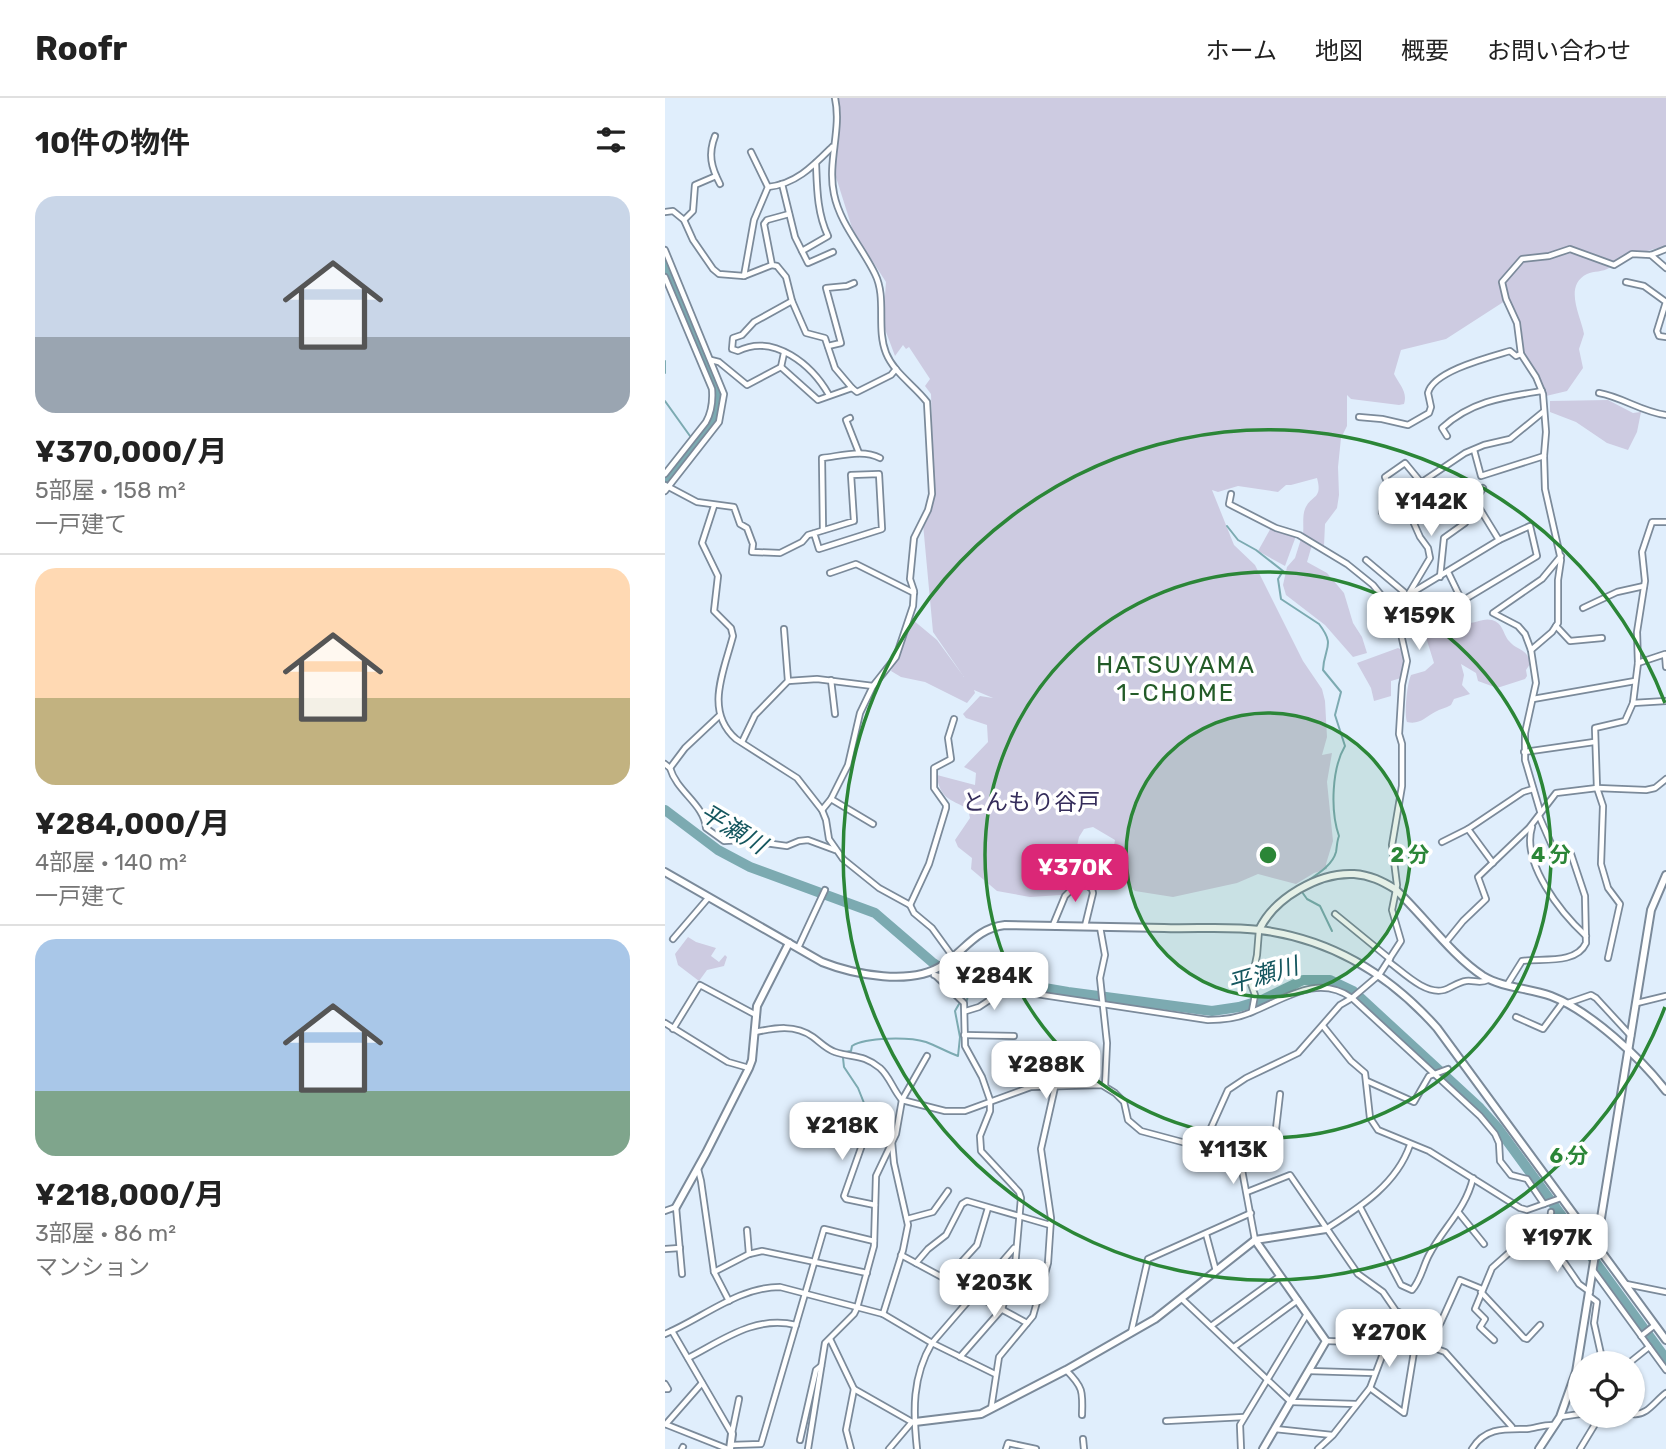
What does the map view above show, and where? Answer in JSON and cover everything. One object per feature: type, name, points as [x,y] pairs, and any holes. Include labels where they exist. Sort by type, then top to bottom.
[{"type":"street","points":[[822,810],[831,799],[848,765],[860,713],[873,686],[896,657],[901,646],[913,606],[914,593],[910,579],[914,538],[931,502],[929,407],[922,395],[890,360],[882,338],[879,286],[842,218],[834,195],[835,98]]},
{"type":"street","points":[[715,136],[711,145],[711,164],[720,184]]},
{"type":"street","points":[[768,187],[799,177],[833,146]]},
{"type":"street","points":[[744,276],[754,220],[768,187],[751,152]]},
{"type":"street","points":[[802,251],[828,236],[822,223],[817,195],[816,163]]},
{"type":"street","points":[[684,220],[693,211],[695,185],[716,176]]},
{"type":"street","points":[[782,184],[795,237],[808,263],[833,252]]},
{"type":"street","points":[[665,212],[673,211],[684,220],[693,240],[719,274],[744,276],[772,265],[778,266],[786,277],[792,301],[806,333],[825,338],[835,368],[857,392],[891,375],[896,369]]},
{"type":"street","points":[[772,265],[764,224],[767,220],[789,214]]},
{"type":"street","points":[[1531,650],[1556,626],[1561,556],[1545,489],[1546,432],[1542,391],[1521,354],[1517,340],[1517,323],[1502,282],[1522,259],[1549,256],[1570,249],[1614,265],[1632,254],[1651,255],[1666,250]]},
{"type":"street","points":[[665,250],[724,394],[719,422],[667,487],[697,502],[734,507],[740,524],[747,528],[753,544],[752,552],[780,553],[802,542],[808,535],[814,533],[823,530],[854,521],[851,475],[879,474],[882,528],[819,549],[814,533]]},
{"type":"street","points":[[1651,255],[1666,268]]},
{"type":"street","points":[[665,278],[713,397],[706,422],[665,474]]},
{"type":"street","points":[[828,346],[841,343],[826,288],[848,286],[854,282]]},
{"type":"street","points":[[1626,282],[1644,285],[1666,302],[1657,331],[1659,336],[1666,337]]},
{"type":"street","points":[[792,301],[754,322],[742,335],[735,337],[731,342],[731,349],[734,351],[759,346],[784,353],[805,364],[829,395]]},
{"type":"street","points":[[1359,417],[1408,425],[1429,413],[1431,407],[1428,393],[1433,383],[1478,361],[1510,351],[1516,356],[1521,354]]},
{"type":"street","points":[[781,367],[784,353]]},
{"type":"street","points":[[711,360],[719,362],[747,385],[781,367]]},
{"type":"street","points":[[781,367],[818,400],[852,388]]},
{"type":"street","points":[[1447,436],[1442,428],[1454,417],[1483,401],[1542,391]]},
{"type":"street","points":[[1599,393],[1652,413],[1666,415]]},
{"type":"street","points":[[1407,596],[1430,558],[1428,548],[1412,519],[1419,484],[1465,453],[1510,439],[1544,411]]},
{"type":"street","points":[[850,418],[846,420],[859,453]]},
{"type":"street","points":[[1474,450],[1481,477],[1544,456]]},
{"type":"street","points":[[823,530],[822,458],[859,453],[873,454],[880,458]]},
{"type":"street","points":[[1412,519],[1383,512],[1390,488],[1385,477],[1405,463],[1419,480]]},
{"type":"street","points":[[1483,488],[1474,502],[1499,540]]},
{"type":"street","points":[[754,1032],[777,1028],[800,1030],[832,1051],[864,1058],[886,1074],[902,1100],[945,1111],[965,1111],[1031,1087],[1080,1084],[1105,1086],[1124,1102],[1128,1120],[1141,1131],[1197,1146],[1206,1139],[1229,1090],[1246,1078],[1298,1053],[1340,1004],[1352,998],[1379,975],[1401,941],[1392,911],[1397,885],[1392,845],[1402,786],[1402,744],[1399,734],[1402,685],[1407,662],[1399,625],[1390,606],[1373,585],[1347,564],[1299,535],[1276,528],[1229,504],[1231,494]]},
{"type":"street","points":[[714,506],[702,543],[718,576],[714,611],[731,628],[733,636],[718,687],[719,716],[728,732],[797,778],[822,810],[829,839],[835,850],[852,868],[879,888],[910,905],[913,913],[932,928],[953,957]]},
{"type":"street","points":[[1440,577],[1444,538],[1465,523],[1470,516]]},
{"type":"street","points":[[1608,958],[1620,904],[1603,877],[1600,848],[1602,806],[1597,788],[1595,728],[1625,721],[1633,704],[1638,663],[1637,632],[1644,586],[1642,552],[1652,522],[1666,522]]},
{"type":"street","points":[[1390,606],[1499,540],[1530,526],[1537,556],[1462,601],[1448,572]]},
{"type":"street","points":[[1507,985],[1522,961],[1545,961],[1577,954],[1584,947],[1586,936],[1585,895],[1571,854],[1556,855],[1540,814],[1524,752],[1536,676],[1531,650],[1518,626],[1493,613],[1542,579],[1561,556]]},
{"type":"street","points":[[1366,560],[1407,596]]},
{"type":"street","points":[[830,573],[856,564],[914,593]]},
{"type":"street","points":[[1583,608],[1617,592],[1644,586]]},
{"type":"street","points":[[1556,626],[1570,641],[1602,638]]},
{"type":"street","points":[[784,629],[788,681]]},
{"type":"street","points":[[1638,663],[1665,654],[1666,667]]},
{"type":"street","points":[[742,743],[755,715],[788,681],[817,678],[873,686]]},
{"type":"street","points":[[831,680],[830,699],[835,714]]},
{"type":"street","points":[[1533,699],[1635,681]]},
{"type":"street","points":[[1633,704],[1666,701]]},
{"type":"street","points":[[719,716],[668,766],[685,795],[705,818],[706,828],[724,841],[743,840],[787,846],[808,840],[835,850]]},
{"type":"street","points":[[910,905],[929,864],[946,808],[935,788],[934,768],[951,760],[948,738],[954,719]]},
{"type":"street","points":[[1524,752],[1594,743]]},
{"type":"street","points":[[1586,936],[1542,881],[1530,844],[1534,823],[1556,793],[1597,788],[1646,790],[1655,788],[1666,779]]},
{"type":"street","points":[[1443,842],[1468,829],[1523,792],[1533,789]]},
{"type":"street","points":[[831,799],[873,824]]},
{"type":"street","points":[[1446,942],[1486,899],[1478,877],[1534,823]]},
{"type":"street","points":[[1468,829],[1493,863]]},
{"type":"street","points":[[665,872],[823,962],[857,973],[889,976],[933,972],[975,936],[990,928],[1005,925],[1259,930],[1307,941],[1354,959],[1379,975],[1418,1007],[1437,1028],[1625,1284],[1653,1327],[1666,1340]]},
{"type":"street","points":[[1252,1012],[1255,996],[1251,984],[1259,930],[1268,914],[1301,889],[1328,877],[1353,874],[1378,879],[1395,889],[1446,942],[1489,979],[1539,992],[1565,1003],[1628,1050],[1666,1091]]},
{"type":"street","points":[[1539,1449],[1556,1425],[1576,1372],[1651,910],[1665,880]]},
{"type":"street","points":[[1052,926],[1065,896],[1077,884],[1085,884],[1093,893],[1084,926]]},
{"type":"street","points":[[798,948],[824,891]]},
{"type":"street","points":[[673,939],[709,897]]},
{"type":"street","points":[[1335,914],[1416,982],[1438,991],[1466,981],[1483,982],[1489,979]]},
{"type":"street","points":[[1100,927],[1105,955],[1100,978],[1108,1057],[1105,1086]]},
{"type":"street","points":[[683,1274],[676,1207],[749,1068],[757,1006],[789,943]]},
{"type":"street","points":[[933,972],[947,979],[1208,1020],[1231,1018],[1252,1012],[1304,989],[1327,987],[1352,998],[1480,1116],[1495,1134],[1499,1143],[1500,1161],[1511,1175],[1527,1180],[1544,1204]]},
{"type":"street","points":[[933,972],[964,1003],[965,1046],[982,1077],[990,1100],[991,1111],[979,1143],[985,1157],[1019,1192],[1021,1198],[1015,1267],[1002,1309],[960,1357]]},
{"type":"street","points":[[673,1029],[700,985],[756,1015]]},
{"type":"street","points":[[966,1011],[979,1007],[1006,989]]},
{"type":"street","points":[[1516,1017],[1543,1029],[1565,1003],[1591,995],[1631,1036]]},
{"type":"street","points":[[1637,1003],[1666,996]]},
{"type":"street","points":[[665,1023],[728,1062],[749,1068]]},
{"type":"street","points":[[1323,1026],[1351,1061],[1360,1067],[1367,1081],[1369,1112],[1375,1127],[1410,1145],[1429,1151],[1520,1208],[1527,1210],[1561,1198]]},
{"type":"street","points":[[964,1035],[1014,1036]]},
{"type":"street","points":[[883,1314],[908,1225],[894,1163],[893,1142],[902,1100],[927,1056]]},
{"type":"street","points":[[1367,1081],[1414,1102],[1429,1076],[1447,1069]]},
{"type":"street","points":[[991,1410],[999,1357],[1033,1316],[1047,1270],[1050,1208],[1041,1149],[1055,1087]]},
{"type":"street","points":[[1236,1148],[1274,1146],[1280,1094]]},
{"type":"street","points":[[1210,1130],[1236,1148],[1255,1240],[1326,1341]]},
{"type":"street","points":[[874,1205],[846,1199],[844,1191],[865,1132],[893,1142]]},
{"type":"street","points":[[809,1449],[825,1343],[854,1314],[857,1307],[874,1241],[876,1176],[883,1156],[893,1142]]},
{"type":"street","points":[[830,1339],[854,1389],[914,1422],[974,1417],[1066,1370],[1155,1319],[1255,1240],[1326,1229],[1360,1207],[1391,1179],[1410,1145]]},
{"type":"street","points":[[698,1169],[715,1272],[729,1301]]},
{"type":"street","points":[[1247,1192],[1290,1175],[1358,1273],[1383,1292],[1396,1311],[1419,1321],[1404,1413],[1370,1388]]},
{"type":"street","points":[[1360,1207],[1401,1285],[1409,1290],[1416,1286],[1430,1253],[1459,1213],[1470,1192],[1473,1178]]},
{"type":"street","points":[[907,1219],[933,1212],[948,1191]]},
{"type":"street","points":[[916,1263],[946,1235],[962,1204],[967,1201],[1050,1225]]},
{"type":"street","points":[[665,1211],[676,1207]]},
{"type":"street","points":[[946,1279],[977,1245],[988,1208]]},
{"type":"street","points":[[1494,1340],[1480,1327],[1485,1319],[1475,1309],[1481,1290],[1492,1268],[1521,1241],[1529,1249],[1549,1233],[1551,1212]]},
{"type":"street","points":[[1131,1333],[1148,1259],[1251,1213]]},
{"type":"street","points":[[1459,1213],[1484,1244]]},
{"type":"street","points":[[702,1383],[665,1424],[730,1448],[761,1444],[824,1229],[874,1241]]},
{"type":"street","points":[[747,1230],[749,1254]]},
{"type":"street","points":[[1206,1234],[1216,1272]]},
{"type":"street","points":[[1546,1236],[1579,1284],[1597,1302],[1594,1323],[1600,1351]]},
{"type":"street","points":[[665,1249],[680,1248]]},
{"type":"street","points":[[917,1449],[914,1392],[922,1361],[932,1343],[1015,1248]]},
{"type":"street","points":[[715,1272],[749,1254],[762,1251],[867,1273]]},
{"type":"street","points":[[901,1255],[1027,1323]]},
{"type":"street","points":[[1593,1270],[1666,1370]]},
{"type":"street","points":[[1211,1326],[1280,1276]]},
{"type":"street","points":[[1428,1345],[1460,1280],[1481,1290],[1524,1338],[1527,1339],[1540,1325]]},
{"type":"street","points":[[1625,1284],[1666,1292]]},
{"type":"street","points":[[665,1334],[747,1291],[780,1287],[883,1314],[932,1343],[995,1374]]},
{"type":"street","points":[[1182,1299],[1291,1402],[1356,1404]]},
{"type":"street","points":[[1234,1347],[1298,1300]]},
{"type":"street","points":[[1241,1449],[1240,1425],[1307,1314]]},
{"type":"street","points":[[688,1359],[754,1325],[774,1321],[796,1325]]},
{"type":"street","points":[[1641,1336],[1653,1327]]},
{"type":"street","points":[[671,1331],[732,1434]]},
{"type":"street","points":[[1326,1341],[1415,1341],[1445,1352],[1512,1427]]},
{"type":"street","points":[[1263,1449],[1326,1341]]},
{"type":"street","points":[[1318,1449],[1333,1435],[1370,1388],[1387,1343]]},
{"type":"street","points":[[1643,1351],[1649,1346]]},
{"type":"street","points":[[800,1440],[816,1370],[822,1365]]},
{"type":"street","points":[[1066,1370],[1079,1383],[1083,1393],[1082,1415]]},
{"type":"street","points":[[1309,1371],[1374,1373]]},
{"type":"street","points":[[851,1449],[846,1430],[854,1389]]},
{"type":"street","points":[[1645,1413],[1666,1393]]},
{"type":"street","points":[[730,1448],[740,1399]]},
{"type":"street","points":[[1560,1416],[1568,1415]]},
{"type":"street","points":[[1166,1421],[1245,1417]]},
{"type":"street","points":[[889,1449],[914,1422]]},
{"type":"street","points":[[1472,1449],[1484,1435],[1512,1427],[1524,1429],[1556,1425]]},
{"type":"street","points":[[1580,1449],[1592,1428]]},
{"type":"street","points":[[1275,1429],[1333,1435]]},
{"type":"street","points":[[1083,1439],[1084,1449]]},
{"type":"street","points":[[1006,1449],[1008,1443],[1036,1449]]},
{"type":"green space","name":"とんもり谷戸","points":[[838,98],[1666,98],[1666,246],[1643,252],[1631,251],[1609,268],[1587,274],[1580,279],[1576,286],[1575,302],[1584,334],[1579,349],[1583,368],[1567,391],[1546,396],[1524,354],[1521,323],[1508,299],[1446,339],[1401,350],[1394,374],[1404,392],[1404,404],[1351,399],[1347,395],[1347,426],[1341,438],[1338,467],[1339,495],[1337,508],[1325,524],[1324,546],[1303,534],[1305,509],[1319,490],[1317,478],[1286,485],[1278,492],[1238,486],[1218,492],[1212,490],[1234,545],[1255,565],[1303,661],[1322,689],[1327,737],[1322,755],[1332,753],[1327,782],[1333,841],[1327,869],[1296,884],[1258,874],[1237,883],[1173,897],[1135,891],[1110,869],[1115,840],[1093,827],[1084,829],[1079,837],[1075,855],[1061,868],[1062,880],[1067,888],[1061,895],[1030,897],[997,891],[971,869],[972,858],[958,847],[955,840],[970,818],[968,809],[943,793],[937,775],[975,785],[976,773],[964,767],[988,742],[987,725],[966,718],[963,714],[980,696],[993,698],[974,690],[975,693],[967,703],[925,682],[901,677],[891,671],[913,620],[937,640],[964,677],[933,632],[923,524],[933,504],[934,495],[931,394],[925,386],[930,379],[909,347],[906,349],[903,345],[895,356],[883,324],[886,282],[853,231],[835,174]]},
{"type":"green space","points":[[1608,400],[1633,413],[1641,412],[1637,432],[1628,450],[1607,443],[1576,422],[1550,412],[1550,401]]},
{"type":"green space","points":[[1272,526],[1296,536],[1285,566],[1258,551]]},
{"type":"green space","points":[[1301,539],[1312,545],[1307,562],[1327,573],[1344,593],[1353,623],[1362,637],[1367,653],[1353,657],[1325,625],[1286,595],[1283,585],[1287,567],[1295,558]]},
{"type":"green space","points":[[1437,600],[1442,600],[1454,620],[1468,623],[1486,619],[1496,621],[1509,641],[1525,652],[1530,664],[1525,679],[1497,688],[1478,681],[1476,673],[1461,664],[1464,675],[1462,685],[1470,694],[1454,699],[1451,705],[1419,721],[1407,722],[1406,699],[1411,675],[1425,671],[1434,663],[1422,618],[1423,613],[1430,610]]},
{"type":"green space","points":[[1398,648],[1402,650],[1405,663],[1401,678],[1391,681],[1391,696],[1374,701],[1371,688],[1357,663]]},
{"type":"green space","points":[[688,937],[716,948],[711,956],[719,962],[725,955],[727,957],[724,966],[707,970],[699,981],[678,965],[675,954]]},
{"type":"green space","points":[[1011,1256],[1012,1270],[1001,1304],[998,1305],[979,1292]]},
{"type":"waterway","points":[[665,264],[718,395],[713,420],[665,479]]},
{"type":"waterway","points":[[665,361],[665,373]]},
{"type":"waterway","points":[[665,401],[690,436]]},
{"type":"waterway","points":[[1227,526],[1238,540],[1283,571],[1278,579],[1281,599],[1319,624],[1324,631],[1328,647],[1323,670],[1341,692],[1335,715],[1345,746],[1335,777],[1334,814],[1339,836],[1336,852],[1327,867],[1303,884]]},
{"type":"waterway","name":"平瀬川","points":[[665,810],[718,850],[750,867],[875,913],[945,971],[1068,992],[1212,1011],[1262,1000],[1303,980],[1330,980],[1353,991],[1480,1108],[1497,1127],[1666,1359]]},
{"type":"waterway","points":[[1302,892],[1307,899],[1320,906],[1332,931]]},
{"type":"waterway","points":[[967,1000],[969,989]]},
{"type":"waterway","points":[[844,1052],[851,1051],[852,1046],[867,1041],[899,1039],[926,1042],[958,1056],[960,1037],[955,1011],[959,1004]]},
{"type":"waterway","points":[[843,1058],[844,1067],[858,1088],[868,1113]]},
{"type":"district","name":"HATSUYAMA 1-CHOME","points":[[1176,679]]}]
